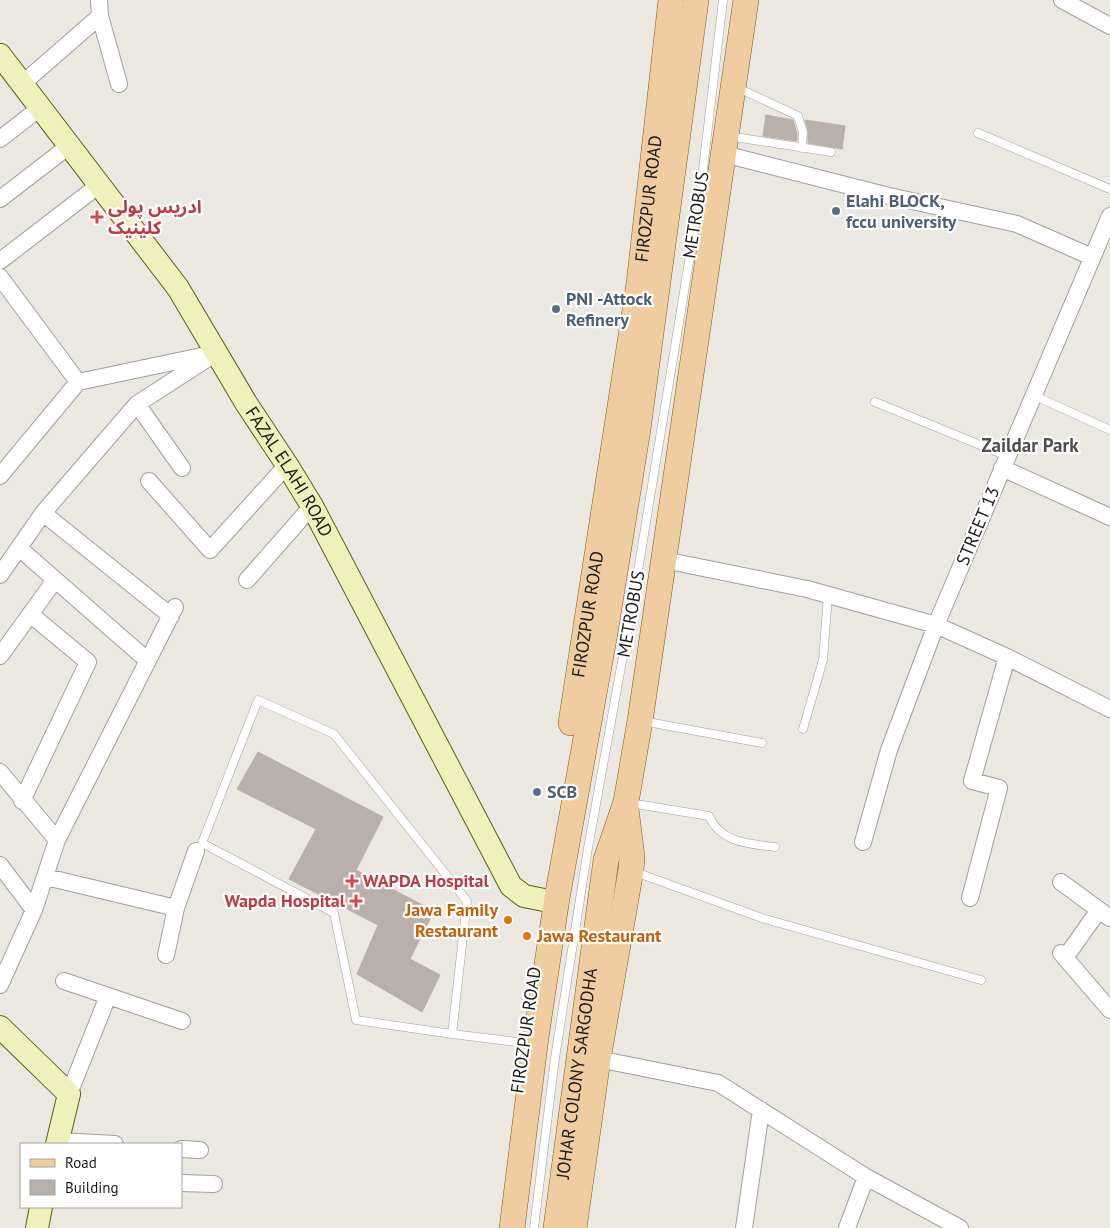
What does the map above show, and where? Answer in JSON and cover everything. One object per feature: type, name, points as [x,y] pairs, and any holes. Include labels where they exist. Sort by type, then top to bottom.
[{"type":"main road","name":"FIROZPUR ROAD","points":[[499,1228],[544,900],[639,284],[671,0]]},
{"type":"main road","points":[[512,1228],[536,1037],[557,898],[603,642],[638,429],[696,0]]},
{"type":"main road","points":[[574,1228],[598,1060],[631,870],[632,857],[626,802],[640,721],[746,0]]},
{"type":"main road","name":"JOHAR COLONY SARGODHA","points":[[556,1228],[606,860],[626,802]]},
{"type":"street","points":[[1072,2],[1110,26]]},
{"type":"street","points":[[22,84],[99,8],[119,84]]},
{"type":"street","name":"FAZAL ELAHI ROAD","points":[[0,55],[178,288],[216,353],[312,506],[511,886],[524,896],[544,900]]},
{"type":"street","points":[[0,139],[40,108]]},
{"type":"street","points":[[725,145],[889,196],[1018,224],[1092,257]]},
{"type":"street","points":[[0,199],[69,146]]},
{"type":"street","points":[[0,261],[99,185]]},
{"type":"street","name":"STREET 13","points":[[863,842],[889,750],[936,625],[1110,217]]},
{"type":"street","points":[[0,277],[78,382]]},
{"type":"street","points":[[1,474],[78,382],[216,353]]},
{"type":"street","points":[[0,575],[43,513],[137,404],[216,353]]},
{"type":"street","points":[[137,404],[182,468]]},
{"type":"street","points":[[1005,462],[1110,517]]},
{"type":"street","points":[[149,481],[210,550],[288,466]]},
{"type":"street","points":[[247,580],[312,506]]},
{"type":"street","points":[[0,985],[34,910],[57,840],[173,612],[43,513]]},
{"type":"street","points":[[19,548],[148,661]]},
{"type":"street","points":[[664,560],[828,595],[936,625],[1110,709]]},
{"type":"street","points":[[0,656],[55,580]]},
{"type":"street","points":[[22,801],[88,662],[30,614]]},
{"type":"street","points":[[970,898],[999,788],[972,781],[1007,658]]},
{"type":"street","points":[[0,772],[22,801],[57,840]]},
{"type":"street","points":[[166,955],[176,908],[196,851]]},
{"type":"street","points":[[0,865],[34,910]]},
{"type":"street","points":[[46,877],[176,908]]},
{"type":"street","points":[[1061,882],[1105,914],[1063,955],[1110,1010]]},
{"type":"street","points":[[64,981],[182,1021]]},
{"type":"street","points":[[86,1143],[57,1142],[69,1094],[108,996]]},
{"type":"street","points":[[1,1031],[69,1094]]},
{"type":"street","points":[[598,1060],[718,1083],[866,1177],[960,1228]]},
{"type":"street","points":[[744,1228],[761,1110]]},
{"type":"street","points":[[182,1149],[200,1150]]},
{"type":"street","points":[[848,1228],[866,1177]]},
{"type":"street","points":[[182,1184],[214,1184]]},
{"type":"street","points":[[37,1228],[41,1208]]},
{"type":"lane","name":"METROBUS","points":[[534,1228],[555,1058],[588,848],[633,602],[700,195],[723,0]]},
{"type":"lane","points":[[733,87],[780,106],[798,116],[804,132],[802,148]]},
{"type":"lane","points":[[978,133],[1110,189]]},
{"type":"lane","points":[[725,145],[802,148],[830,152]]},
{"type":"lane","points":[[1033,395],[1110,430]]},
{"type":"lane","points":[[875,402],[1005,462]]},
{"type":"lane","points":[[803,729],[823,660],[828,595]]},
{"type":"lane","points":[[452,1034],[467,901],[334,734],[258,700],[202,843],[334,913],[356,1020],[452,1034],[525,1043]]},
{"type":"lane","points":[[640,721],[762,743]]},
{"type":"lane","points":[[626,802],[709,816],[714,826],[722,834],[738,841],[775,847]]},
{"type":"lane","points":[[631,870],[762,918],[981,980]]},
{"type":"building","points":[[766,115],[793,120],[797,141],[763,136]]},
{"type":"building","points":[[805,120],[845,126],[842,149],[808,143],[808,131]]},
{"type":"building","points":[[258,752],[383,817],[356,870],[434,911],[410,959],[440,975],[422,1012],[357,974],[378,925],[289,879],[316,829],[237,789]]},
{"type":"place","name":"Elahi BLOCK, fccu university","points":[[836,211]]},
{"type":"place","name":"ادریس پولی کلینیک","points":[[97,217]]},
{"type":"place","name":"PNI -Attock Refinery","points":[[556,309]]},
{"type":"place","name":"SCB","points":[[537,792]]},
{"type":"place","name":"WAPDA Hospital","points":[[352,881]]},
{"type":"place","name":"Wapda Hospital","points":[[356,901]]},
{"type":"place","name":"Jawa Family Restaurant","points":[[508,920]]},
{"type":"place","name":"Jawa Restaurant","points":[[527,936]]},
{"type":"district","name":"Zaildar Park","points":[[1030,445]]}]
